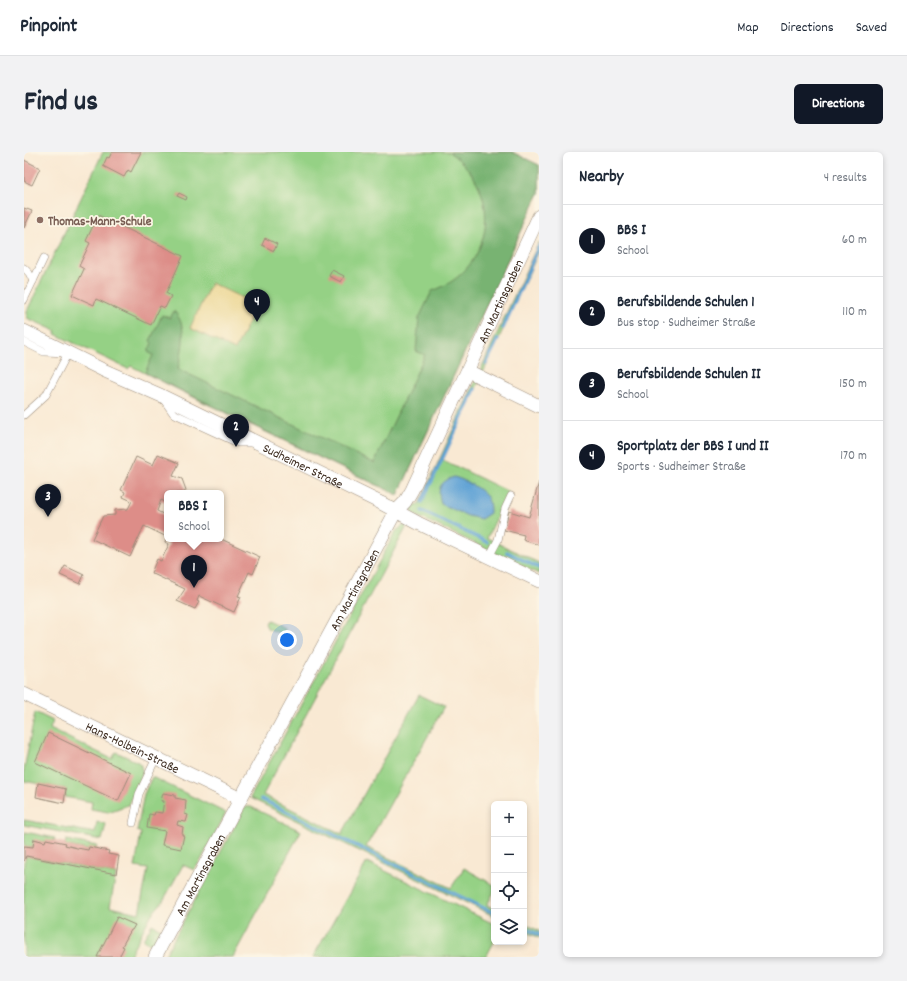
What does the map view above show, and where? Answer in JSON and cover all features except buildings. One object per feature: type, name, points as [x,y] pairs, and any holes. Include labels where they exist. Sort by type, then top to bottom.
[{"type":"street","name":"Am Martinsgraben","points":[[155,957],[396,511],[405,502],[412,490],[538,219]]},
{"type":"street","name":"Sudheimer Straße","points":[[24,331],[162,396],[418,523],[539,581]]},
{"type":"street","points":[[468,371],[539,406]]},
{"type":"street","name":"Hans-Holbein-Straße","points":[[24,694],[241,800]]},
{"type":"lane","points":[[24,300],[44,258]]},
{"type":"lane","points":[[24,268],[29,273],[33,281]]},
{"type":"lane","points":[[24,342],[44,352],[68,353],[46,395],[24,415]]},
{"type":"lane","points":[[489,557],[498,540],[505,509],[511,496]]},
{"type":"lane","points":[[133,823],[139,794],[156,758]]},
{"type":"green space","points":[[103,152],[512,152],[539,165],[539,193],[398,495],[131,366],[128,369],[55,334],[56,331],[27,318],[27,311]]},
{"type":"green space","points":[[512,152],[539,165],[539,193],[398,495],[145,373],[153,355],[148,352],[152,343],[150,341],[162,315],[170,318],[174,311],[179,317],[183,331],[178,369],[374,463],[425,355],[416,351],[419,318],[432,291],[453,281],[469,266],[479,248],[485,228],[485,207],[479,187],[468,169],[450,153]]},
{"type":"green space","points":[[539,242],[539,251],[443,460],[509,492],[487,538],[539,563],[539,574],[415,515],[411,506],[419,504]]},
{"type":"green space","points":[[404,525],[407,525],[263,795],[342,834],[419,695],[444,707],[366,847],[451,888],[464,868],[491,883],[491,898],[487,905],[491,907],[491,915],[250,798],[396,531]]},
{"type":"green space","points":[[267,620],[285,628],[284,632],[279,633],[267,628],[265,623]]},
{"type":"green space","points":[[35,712],[53,721],[50,729],[112,759],[116,752],[140,763],[143,773],[128,805],[108,812],[91,809],[92,802],[65,797],[66,789],[24,781],[24,770]]},
{"type":"green space","points":[[152,777],[226,813],[200,862],[194,870],[183,865],[163,901],[151,915],[129,957],[24,957],[24,862],[26,856],[116,874],[110,907],[139,913],[148,869],[135,867],[141,833],[137,831],[144,794]]},
{"type":"green space","points":[[245,807],[251,807],[301,831],[233,957],[164,957]]},
{"type":"green space","points":[[24,820],[95,833],[97,822],[106,824],[102,840],[24,825]]},
{"type":"green space","points":[[25,832],[55,838],[54,841],[45,842],[34,840],[33,847],[24,846]]},
{"type":"green space","points":[[66,840],[97,846],[96,849],[88,850],[65,845]]},
{"type":"green space","points":[[367,862],[491,923],[491,945],[492,945],[486,957],[313,957]]},
{"type":"green space","points":[[152,924],[161,929],[154,946],[143,940]]},
{"type":"green space","points":[[527,925],[539,931],[539,938],[527,932]]},
{"type":"sand","points":[[211,283],[257,305],[235,350],[190,328]]},
{"type":"water","points":[[454,477],[472,485],[487,497],[490,505],[490,513],[481,519],[468,516],[441,504],[439,494],[440,487],[445,481]]},
{"type":"waterway","points":[[503,328],[539,246]]},
{"type":"waterway","points":[[486,364],[498,339]]},
{"type":"waterway","points":[[422,502],[475,389]]},
{"type":"waterway","points":[[422,511],[487,542]]},
{"type":"waterway","points":[[507,552],[539,568]]},
{"type":"waterway","points":[[261,799],[491,912]]},
{"type":"waterway","points":[[527,929],[539,935]]},
{"type":"place","name":"Thomas-Mann-Schule","points":[[40,220]]},
{"type":"place","name":"Sportplatz der BBS I und II","points":[[257,322]]},
{"type":"place","name":"Berufsbildende Schulen 1","points":[[236,447]]},
{"type":"place","name":"Berufsbildende Schulen II","points":[[48,517]]},
{"type":"place","name":"BBS I","points":[[194,588]]}]
